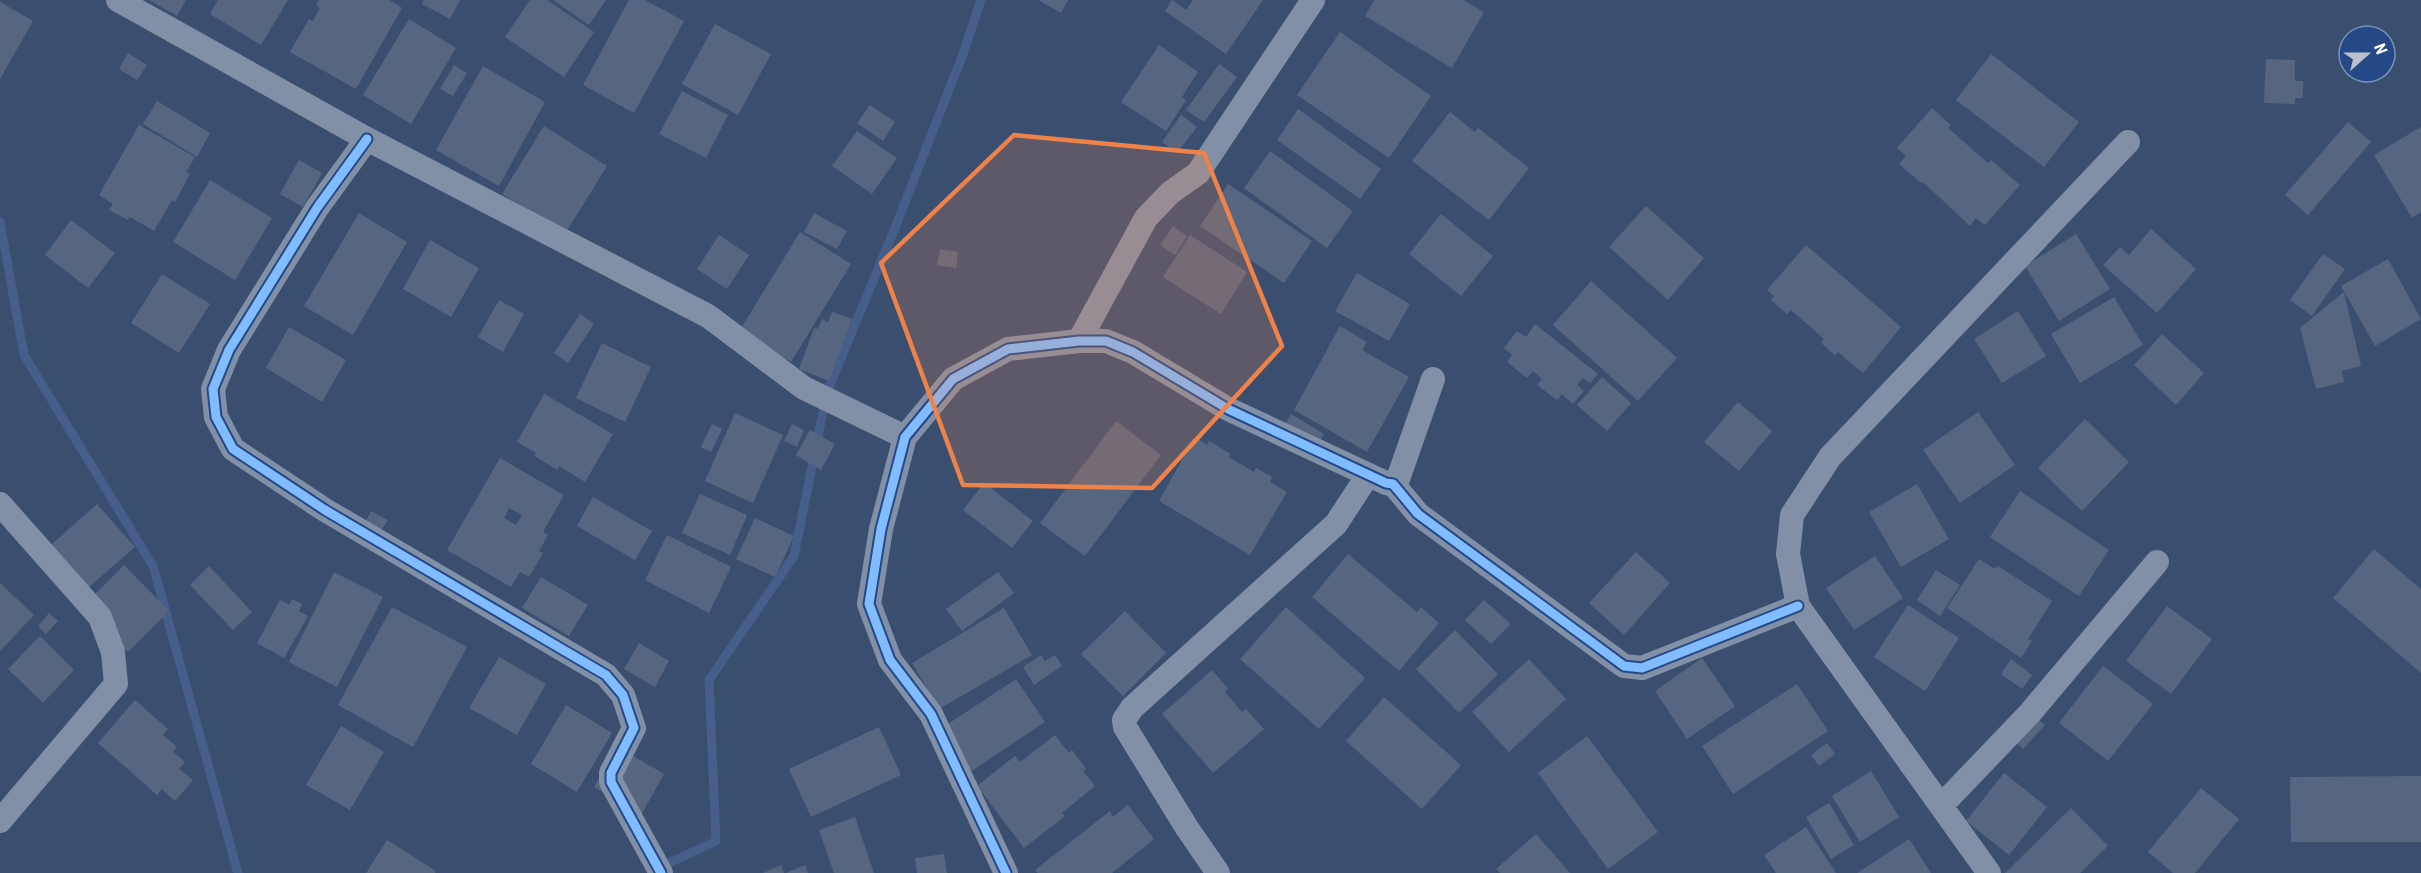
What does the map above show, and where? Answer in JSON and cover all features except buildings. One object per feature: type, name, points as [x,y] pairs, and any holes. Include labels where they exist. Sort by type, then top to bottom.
[{"type":"street","points":[[118,0],[367,139],[708,316],[804,388],[905,437]]},
{"type":"street","points":[[1078,341],[1146,218],[1170,193],[1198,173],[1313,0]]},
{"type":"street","points":[[367,139],[317,208],[229,350],[213,389],[216,417],[233,449],[325,510],[606,675],[623,695],[634,728],[611,773],[611,782],[661,873]]},
{"type":"street","points":[[1989,873],[1798,606],[1788,554],[1792,515],[1830,457],[2128,142]]},
{"type":"street","points":[[1006,873],[931,714],[890,660],[869,604],[881,529],[905,437],[953,379],[1008,349],[1078,341],[1106,341],[1133,352],[1228,409],[1368,475],[1393,484],[1418,514],[1624,666],[1642,668],[1798,606]]},
{"type":"street","points":[[1393,484],[1398,479],[1433,379]]},
{"type":"street","points":[[1218,873],[1134,743],[1125,727],[1124,720],[1132,708],[1336,524],[1368,475]]},
{"type":"street","points":[[0,504],[100,617],[113,652],[116,684],[0,821]]},
{"type":"street","points":[[1941,806],[2030,713],[2157,562]]},
{"type":"highlighted area","points":[[1014,135],[1204,153],[1282,346],[1152,488],[963,485],[881,263]]},
{"type":"waterway","points":[[659,868],[716,841],[709,680],[794,556],[827,392],[893,233],[963,54],[981,0]]},
{"type":"waterway","points":[[0,222],[24,355],[153,566],[238,873]]},
{"type":"cycle path","points":[[367,139],[317,208],[229,350],[213,389],[216,417],[233,449],[325,510],[606,675],[623,695],[634,728],[611,773],[611,782],[661,873]]},
{"type":"cycle path","points":[[1006,873],[931,714],[890,660],[869,604],[881,529],[905,437],[953,379],[1008,349],[1079,341],[1106,341],[1133,352],[1228,409],[1386,483],[1393,484],[1418,514],[1624,666],[1642,668],[1798,606]]}]
